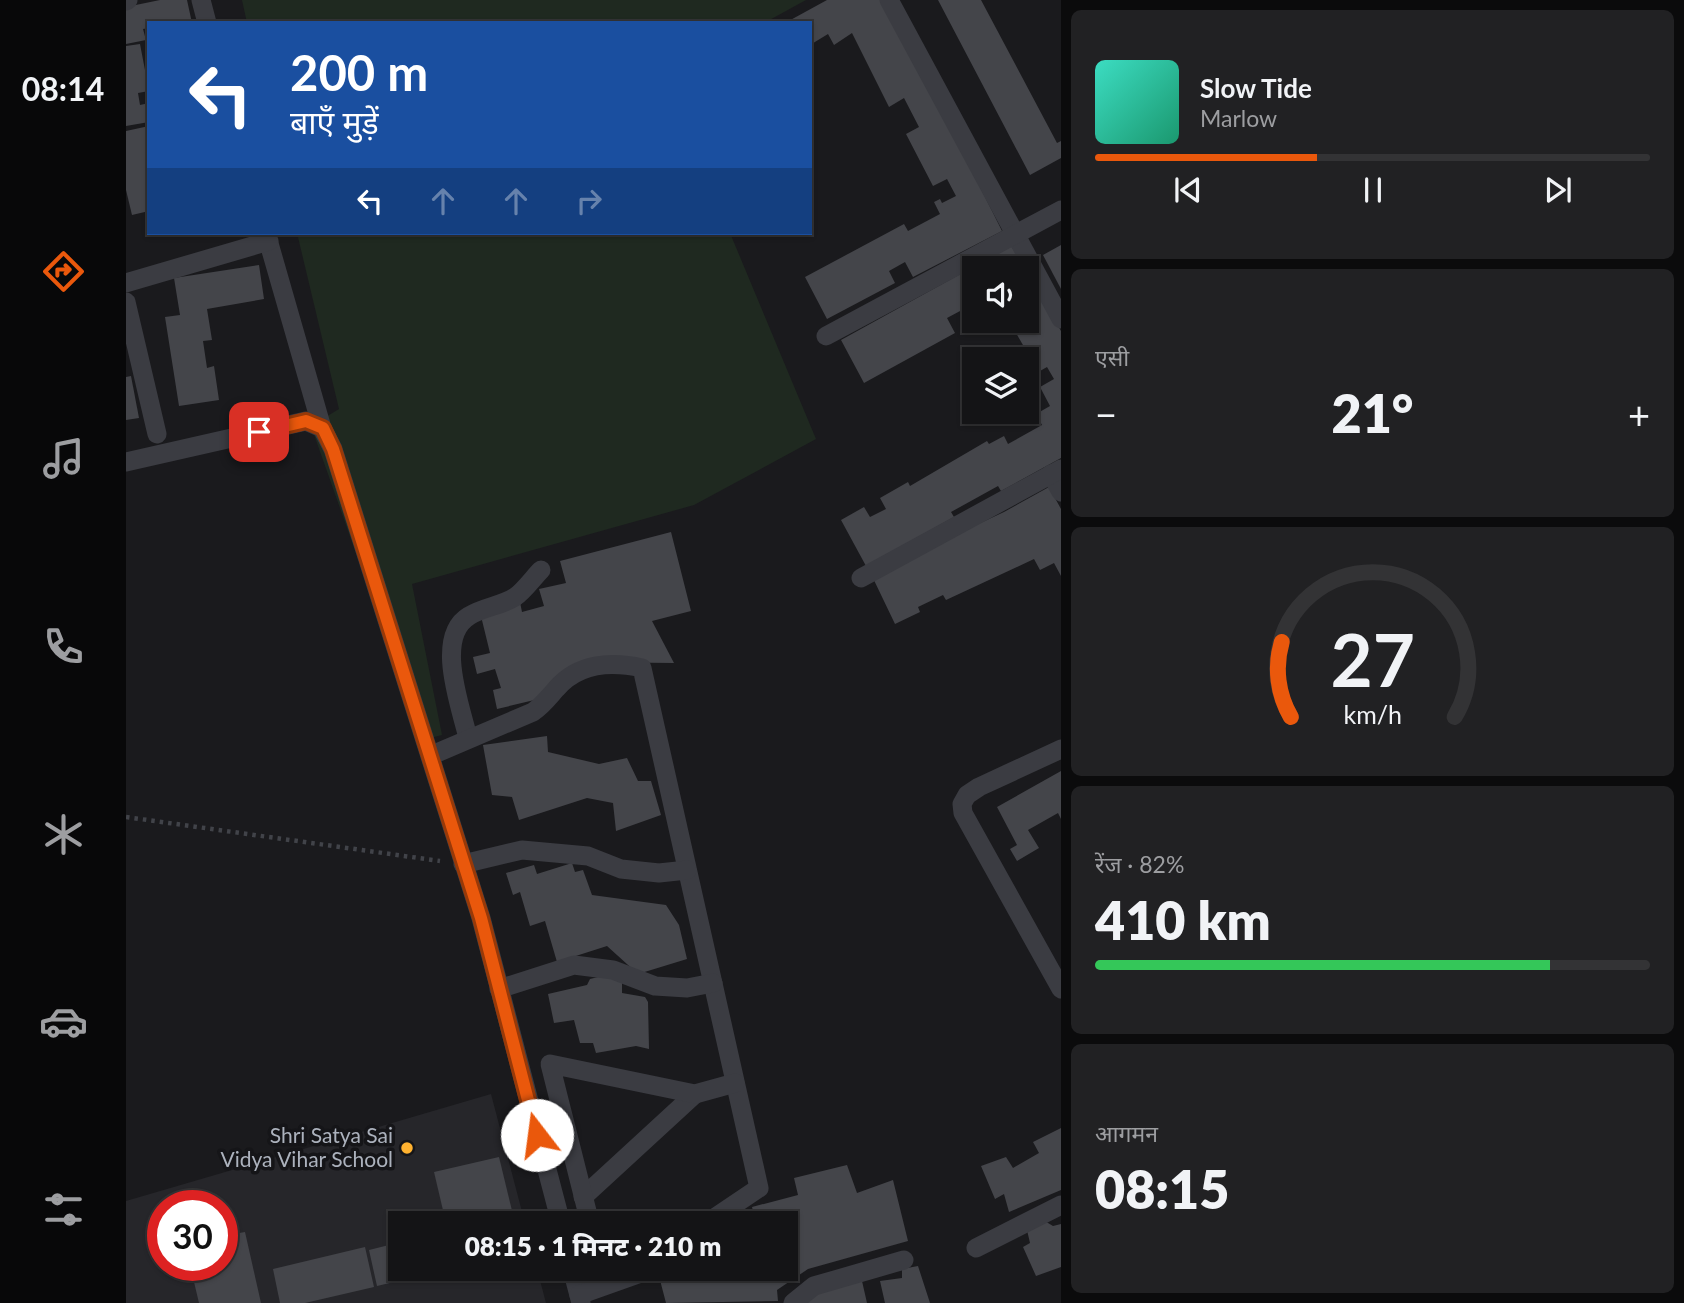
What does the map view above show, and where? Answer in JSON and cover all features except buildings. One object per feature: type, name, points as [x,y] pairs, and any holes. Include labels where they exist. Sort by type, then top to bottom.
[{"type":"street","points":[[201,0],[206,21]]},
{"type":"street","points":[[889,0],[1061,319]]},
{"type":"street","points":[[826,336],[1061,210]]},
{"type":"street","points":[[126,283],[267,237],[323,428],[333,449],[432,755],[499,989],[558,1211]]},
{"type":"street","points":[[126,302],[157,434]]},
{"type":"street","points":[[126,462],[306,421],[323,428]]},
{"type":"street","points":[[861,578],[1056,471],[1061,492]]},
{"type":"street","points":[[468,738],[451,663],[450,647],[456,631],[465,618],[516,596],[541,570]]},
{"type":"street","points":[[432,755],[539,708],[580,668],[626,664],[642,668],[759,1188],[725,1211]]},
{"type":"street","points":[[1061,749],[979,788],[967,795],[962,804],[962,813],[1061,989]]},
{"type":"street","points":[[463,864],[522,850],[588,856],[621,869],[659,873],[687,870]]},
{"type":"street","points":[[499,989],[574,965],[613,970],[655,986],[687,988],[713,984]]},
{"type":"street","points":[[587,1211],[550,1064],[695,1094],[735,1083]]},
{"type":"street","points":[[583,1197],[695,1094]]},
{"type":"street","points":[[976,1248],[1061,1205]]},
{"type":"street","points":[[793,1303],[814,1286],[904,1260]]},
{"type":"street","points":[[575,1281],[580,1299],[600,1281]]},
{"type":"path","points":[[126,817],[463,864]]},
{"type":"shaded area","name":"Shri Satya Sai Vidya Vihar School","points":[[491,1094],[522,1211],[388,1211],[388,1281],[540,1281],[546,1303],[126,1303],[126,1201],[147,1195],[147,1281],[238,1281],[238,1190],[164,1190]]},
{"type":"green space","points":[[242,0],[806,0],[768,21],[247,21]]},
{"type":"green space","points":[[297,235],[731,235],[816,439],[694,505],[412,584],[442,735],[422,740],[311,426],[339,409]]},
{"type":"place","name":"Shri Satya Sai Vidya Vihar School","points":[[407,1148]]},
{"type":"route","points":[[259,432],[306,421],[323,428],[333,449],[432,755],[481,918],[537,1135]]}]
